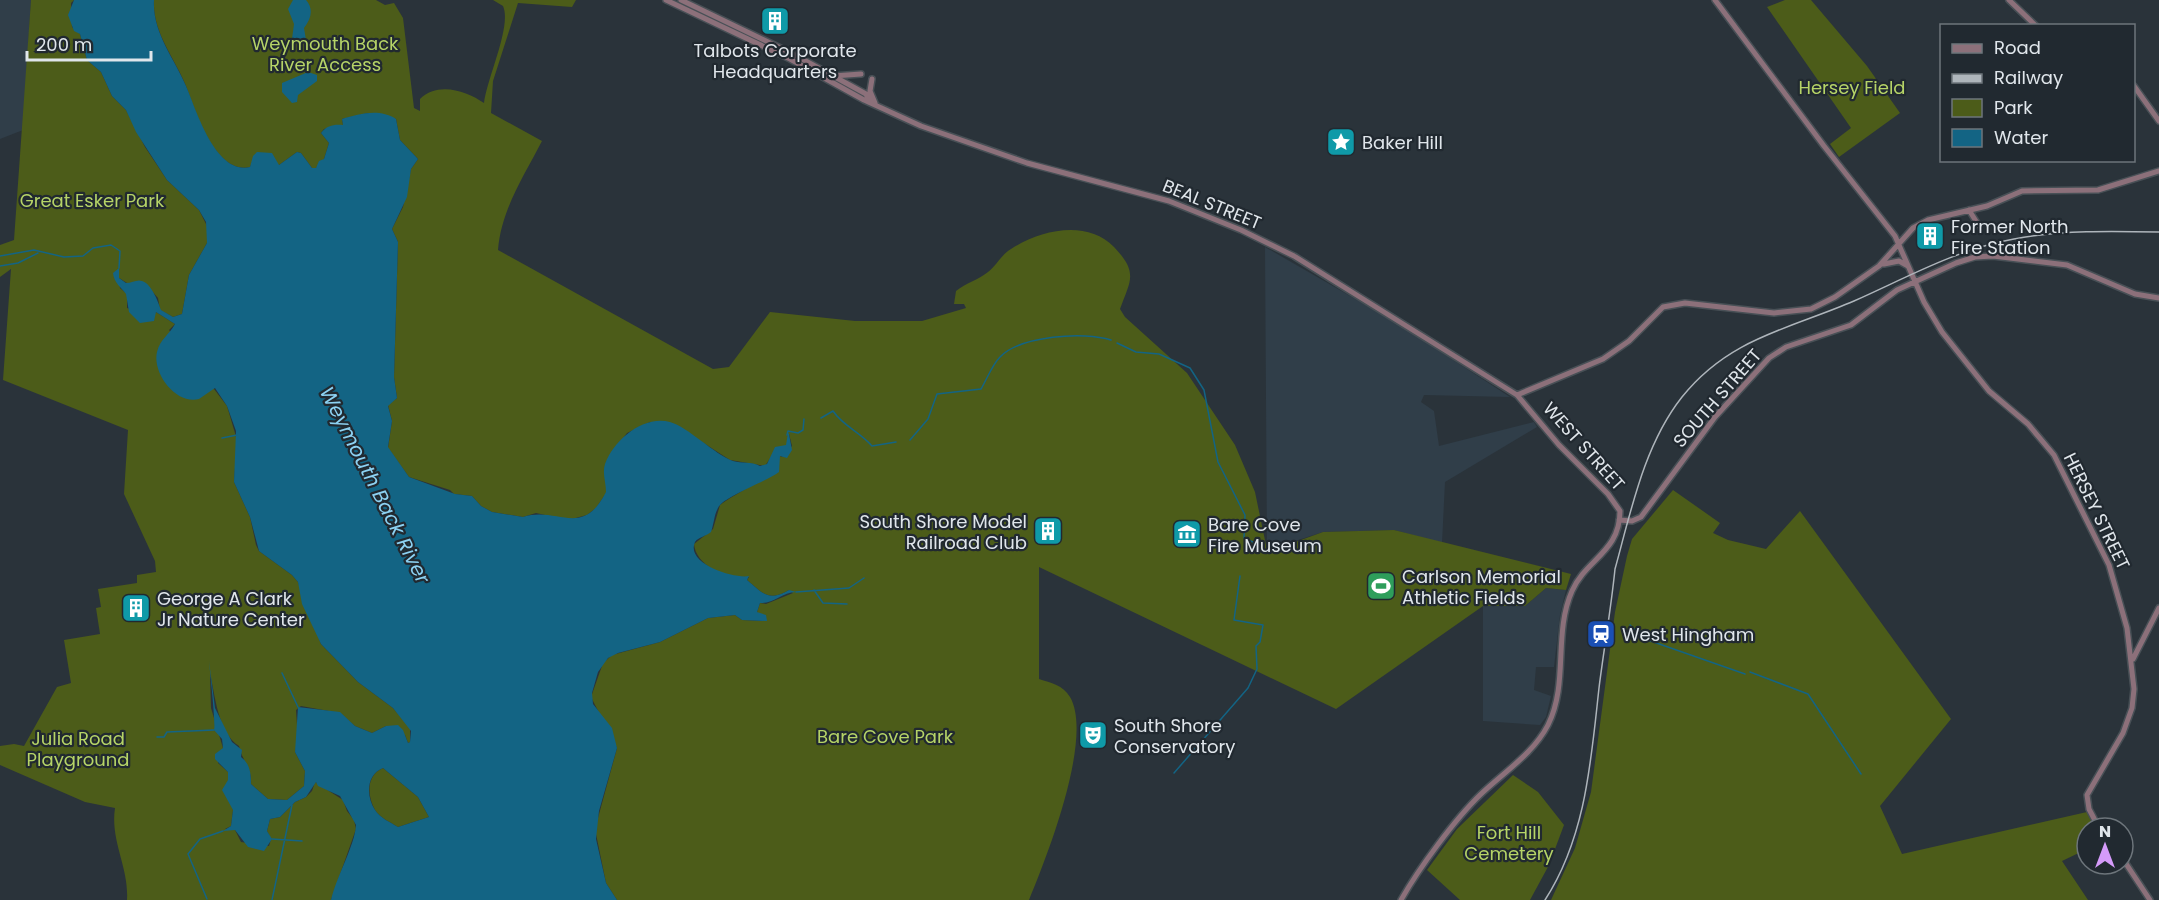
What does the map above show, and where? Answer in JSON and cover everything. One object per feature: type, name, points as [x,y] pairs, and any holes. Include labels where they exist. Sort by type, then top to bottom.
[{"type":"street","name":"BEAL STREET","points":[[666,0],[790,59],[921,126],[1027,163],[1158,198],[1241,230],[1322,271],[1516,395]]},
{"type":"street","name":"BEAL STREET","points":[[681,0],[832,75],[866,94],[869,101]]},
{"type":"street","name":"HERSEY STREET","points":[[1715,0],[1824,146],[1895,236],[1915,282],[1942,332],[1989,391],[2028,424],[2054,455],[2109,565],[2116,585],[2133,661],[2133,702],[2128,720],[2086,798],[2093,816]]},
{"type":"street","points":[[2009,0],[2034,24]]},
{"type":"street","points":[[832,75],[861,74]]},
{"type":"street","points":[[872,79],[870,91],[876,105]]},
{"type":"street","points":[[2135,89],[2159,121]]},
{"type":"street","points":[[1516,395],[1581,371],[1608,356],[1629,341],[1663,307],[1680,303],[1774,313],[1811,309],[1835,297],[1879,266],[1913,228],[1923,222],[1969,210],[2022,191],[2098,190],[2123,184],[2146,172],[2159,171]]},
{"type":"street","points":[[1969,210],[1979,226]]},
{"type":"street","name":"SOUTH STREET","points":[[1619,520],[1632,521],[1641,517],[1715,417],[1769,358],[1786,347],[1851,324],[1891,294],[1966,260],[1993,256],[2073,266],[2135,294],[2159,298]]},
{"type":"street","points":[[1879,266],[1897,261],[1908,266]]},
{"type":"street","points":[[1524,402],[1533,388]]},
{"type":"street","name":"WEST STREET","points":[[1516,395],[1559,445],[1613,500],[1620,511],[1619,520]]},
{"type":"street","points":[[1401,900],[1468,808],[1535,744],[1548,725],[1559,693],[1564,624],[1570,595],[1581,576],[1610,547],[1619,520]]},
{"type":"street","points":[[2133,661],[2159,608]]},
{"type":"street","points":[[2129,639],[2140,643]]},
{"type":"street","points":[[2134,876],[2150,900]]},
{"type":"shaded area","points":[[0,0],[31,0],[23,130],[0,139]]},
{"type":"shaded area","points":[[1265,247],[1392,320],[1510,397],[1424,395],[1421,402],[1434,411],[1439,446],[1534,422],[1537,427],[1445,482],[1442,543],[1394,530],[1323,532],[1267,550]]},
{"type":"shaded area","points":[[1546,588],[1566,590],[1560,615],[1554,667],[1536,667],[1534,690],[1551,696],[1546,717],[1540,725],[1483,721],[1483,606],[1525,606]]},
{"type":"green space","name":"Great Esker Park","points":[[31,0],[74,0],[71,3],[72,27],[80,34],[87,60],[101,72],[112,96],[126,110],[145,147],[167,180],[199,210],[208,228],[207,243],[189,275],[182,314],[173,317],[160,310],[158,298],[145,283],[127,283],[119,278],[118,270],[120,288],[127,294],[127,308],[153,316],[156,312],[175,324],[169,330],[227,406],[237,440],[234,482],[250,517],[259,551],[298,582],[321,644],[358,682],[393,708],[410,728],[410,742],[408,743],[405,735],[386,726],[372,733],[355,726],[340,713],[301,706],[296,710],[298,740],[295,752],[305,771],[304,786],[287,800],[268,799],[251,784],[250,773],[239,746],[226,732],[210,673],[211,708],[223,748],[218,763],[228,772],[233,810],[231,826],[225,829],[235,830],[241,842],[269,846],[271,839],[267,831],[270,819],[280,817],[295,802],[306,797],[312,791],[315,782],[343,800],[354,820],[356,829],[331,900],[127,900],[125,876],[115,832],[115,808],[85,802],[0,765],[0,746],[14,744],[24,746],[57,687],[71,683],[64,640],[100,634],[96,608],[101,607],[98,589],[137,583],[137,575],[156,572],[155,561],[124,494],[128,430],[3,380],[11,269],[0,277],[0,245],[14,240]]},
{"type":"green space","name":"Bare Cove Park","points":[[154,0],[376,0],[385,5],[394,3],[403,18],[414,108],[420,111],[420,99],[435,90],[461,92],[484,103],[502,39],[505,15],[503,6],[493,0],[576,0],[572,7],[518,3],[493,81],[491,113],[542,141],[508,207],[498,250],[713,369],[729,367],[770,312],[855,321],[922,321],[966,308],[964,304],[954,304],[956,291],[988,272],[1008,251],[1023,242],[1063,230],[1091,233],[1103,238],[1114,247],[1130,271],[1129,284],[1120,309],[1125,317],[1187,373],[1235,445],[1255,492],[1267,550],[1276,549],[1323,532],[1394,530],[1571,574],[1566,590],[1546,588],[1525,606],[1483,606],[1336,709],[1039,567],[1039,679],[1060,687],[1070,697],[1076,716],[1076,740],[1072,768],[1056,829],[1029,900],[617,900],[606,883],[595,829],[617,748],[591,697],[603,663],[612,655],[660,642],[708,618],[735,615],[742,620],[763,621],[757,612],[760,603],[766,604],[793,593],[789,590],[782,594],[766,595],[747,580],[749,577],[723,574],[701,559],[694,544],[713,529],[720,505],[762,478],[776,464],[780,456],[782,457],[792,446],[789,434],[787,445],[773,454],[765,466],[730,460],[674,424],[650,422],[627,433],[606,462],[607,492],[596,508],[587,515],[568,520],[536,513],[523,517],[492,512],[481,506],[472,496],[454,494],[450,490],[409,477],[388,448],[392,421],[388,405],[397,398],[394,377],[398,242],[392,229],[403,207],[411,169],[418,159],[400,140],[396,119],[368,113],[342,119],[343,125],[324,129],[321,133],[329,143],[324,159],[316,168],[312,168],[301,153],[297,152],[279,165],[252,162],[250,167],[238,167],[226,161],[208,138],[160,34],[154,12]]},
{"type":"green space","name":"Hersey Field","points":[[1785,0],[1811,0],[1867,66],[1900,113],[1839,157],[1830,144],[1851,128],[1767,7]]},
{"type":"green space","points":[[1673,490],[1720,523],[1713,533],[1728,540],[1766,549],[1800,511],[1951,719],[1880,806],[1902,854],[2087,812],[2089,816],[2075,816],[2075,855],[2062,861],[2088,900],[1551,900],[1575,848],[1591,792],[1615,612],[1632,539]]},
{"type":"green space","points":[[383,768],[418,797],[429,817],[398,827],[377,813],[370,799],[370,786],[373,776]]},
{"type":"green space","name":"Fort Hill Cemetery","points":[[1513,775],[1538,792],[1564,825],[1549,865],[1530,900],[1460,900],[1427,870],[1457,829]]},
{"type":"water","name":"Weymouth Back River","points":[[74,0],[154,0],[154,12],[160,34],[186,86],[201,124],[217,151],[227,161],[238,167],[250,167],[253,156],[257,152],[272,153],[279,165],[297,152],[301,153],[312,168],[316,168],[319,161],[324,159],[329,143],[321,133],[326,128],[343,125],[342,119],[362,114],[383,114],[396,119],[400,140],[418,159],[411,169],[407,197],[392,229],[398,242],[394,377],[397,398],[388,406],[392,421],[388,447],[409,477],[455,494],[472,496],[481,506],[492,512],[523,517],[547,515],[578,518],[588,514],[597,506],[606,492],[604,467],[615,446],[631,431],[650,422],[670,422],[685,429],[726,458],[760,466],[767,464],[775,447],[786,445],[789,434],[792,450],[787,458],[780,456],[779,472],[722,503],[718,508],[711,532],[696,540],[694,550],[697,557],[713,568],[733,575],[749,576],[747,580],[766,595],[782,594],[789,590],[796,592],[770,602],[760,603],[757,612],[766,615],[767,621],[742,620],[735,615],[708,618],[660,642],[618,653],[608,658],[598,672],[592,693],[593,704],[612,728],[617,748],[599,811],[596,839],[606,883],[617,900],[331,900],[356,825],[340,796],[318,786],[316,782],[306,797],[295,802],[280,817],[270,819],[267,831],[272,839],[264,851],[248,847],[235,830],[223,831],[231,826],[233,810],[222,790],[228,780],[228,772],[215,759],[215,754],[223,748],[222,739],[214,730],[209,661],[215,708],[232,742],[242,750],[241,757],[249,769],[251,784],[268,799],[287,800],[304,786],[305,771],[295,752],[298,707],[340,712],[355,726],[372,733],[386,726],[398,725],[403,730],[408,743],[411,731],[393,708],[358,682],[321,644],[302,604],[298,582],[259,551],[250,517],[234,482],[236,431],[227,406],[215,388],[199,399],[190,400],[182,397],[168,386],[158,369],[156,360],[158,347],[175,324],[156,312],[154,321],[140,323],[129,312],[126,294],[116,282],[113,273],[119,268],[119,278],[126,283],[140,281],[149,286],[161,310],[173,317],[182,314],[189,275],[207,243],[206,222],[199,210],[167,180],[136,132],[126,110],[112,96],[101,72],[87,60],[80,34],[74,31],[68,15]],"holes":[[[383,768],[418,797],[429,817],[398,827],[377,813],[370,799],[369,786],[373,776]]]},
{"type":"water","points":[[293,0],[306,0],[311,10],[310,18],[304,28],[306,40],[303,43],[292,39],[294,24],[288,9]]},
{"type":"water","points":[[308,72],[317,75],[317,81],[298,95],[297,102],[292,103],[282,92],[282,83]]},
{"type":"waterway","points":[[0,256],[34,250],[64,257],[83,256],[93,248],[111,245],[120,251],[119,268]]},
{"type":"waterway","points":[[0,266],[18,263],[38,253]]},
{"type":"waterway","points":[[910,440],[928,419],[937,394],[981,389],[997,360],[1009,350],[1022,344],[1053,337],[1085,336],[1111,340]]},
{"type":"waterway","points":[[1117,343],[1136,352],[1159,354],[1190,368],[1204,390],[1218,462],[1245,515],[1244,538],[1255,543],[1256,550]]},
{"type":"waterway","points":[[821,418],[833,411],[872,446],[896,442]]},
{"type":"waterway","points":[[787,435],[788,431],[798,433],[803,430],[804,419]]},
{"type":"waterway","points":[[222,438],[237,435]]},
{"type":"waterway","points":[[1174,773],[1248,688],[1257,669],[1256,646],[1260,642],[1263,625],[1234,620],[1240,576]]},
{"type":"waterway","points":[[796,592],[849,588],[864,578]]},
{"type":"waterway","points":[[814,590],[823,603],[847,604]]},
{"type":"waterway","points":[[1630,625],[1645,639],[1745,674]]},
{"type":"waterway","points":[[1750,672],[1808,694],[1861,774]]},
{"type":"waterway","points":[[282,673],[298,707]]},
{"type":"waterway","points":[[157,737],[164,737],[167,732],[214,730]]},
{"type":"waterway","points":[[272,900],[292,805]]},
{"type":"waterway","points":[[207,899],[188,854],[200,839],[223,831]]},
{"type":"waterway","points":[[272,839],[302,841]]},
{"type":"railway","points":[[1545,900],[1570,850],[1584,797],[1615,569],[1633,502],[1648,457],[1658,436],[1682,397],[1700,377],[1720,361],[1761,337],[1854,301],[1932,265],[1972,250],[2014,239],[2050,234],[2105,231],[2159,232]]},
{"type":"place","name":"Talbots Corporate Headquarters","points":[[775,21]]},
{"type":"place","name":"Baker Hill","points":[[1341,142]]},
{"type":"place","name":"Former North Fire Station","points":[[1930,236]]},
{"type":"place","name":"South Shore Model Railroad Club","points":[[1048,531]]},
{"type":"place","name":"Bare Cove Fire Museum","points":[[1187,534]]},
{"type":"place","name":"Carlson Memorial Athletic Fields","points":[[1381,586]]},
{"type":"place","name":"George A Clark Jr Nature Center","points":[[136,608]]},
{"type":"place","name":"West Hingham","points":[[1601,634]]},
{"type":"place","name":"South Shore Conservatory","points":[[1093,735]]},
{"type":"park label","name":"Weymouth Back River Access","points":[[325,53]]},
{"type":"park label","name":"Julia Road Playground","points":[[78,748]]}]
